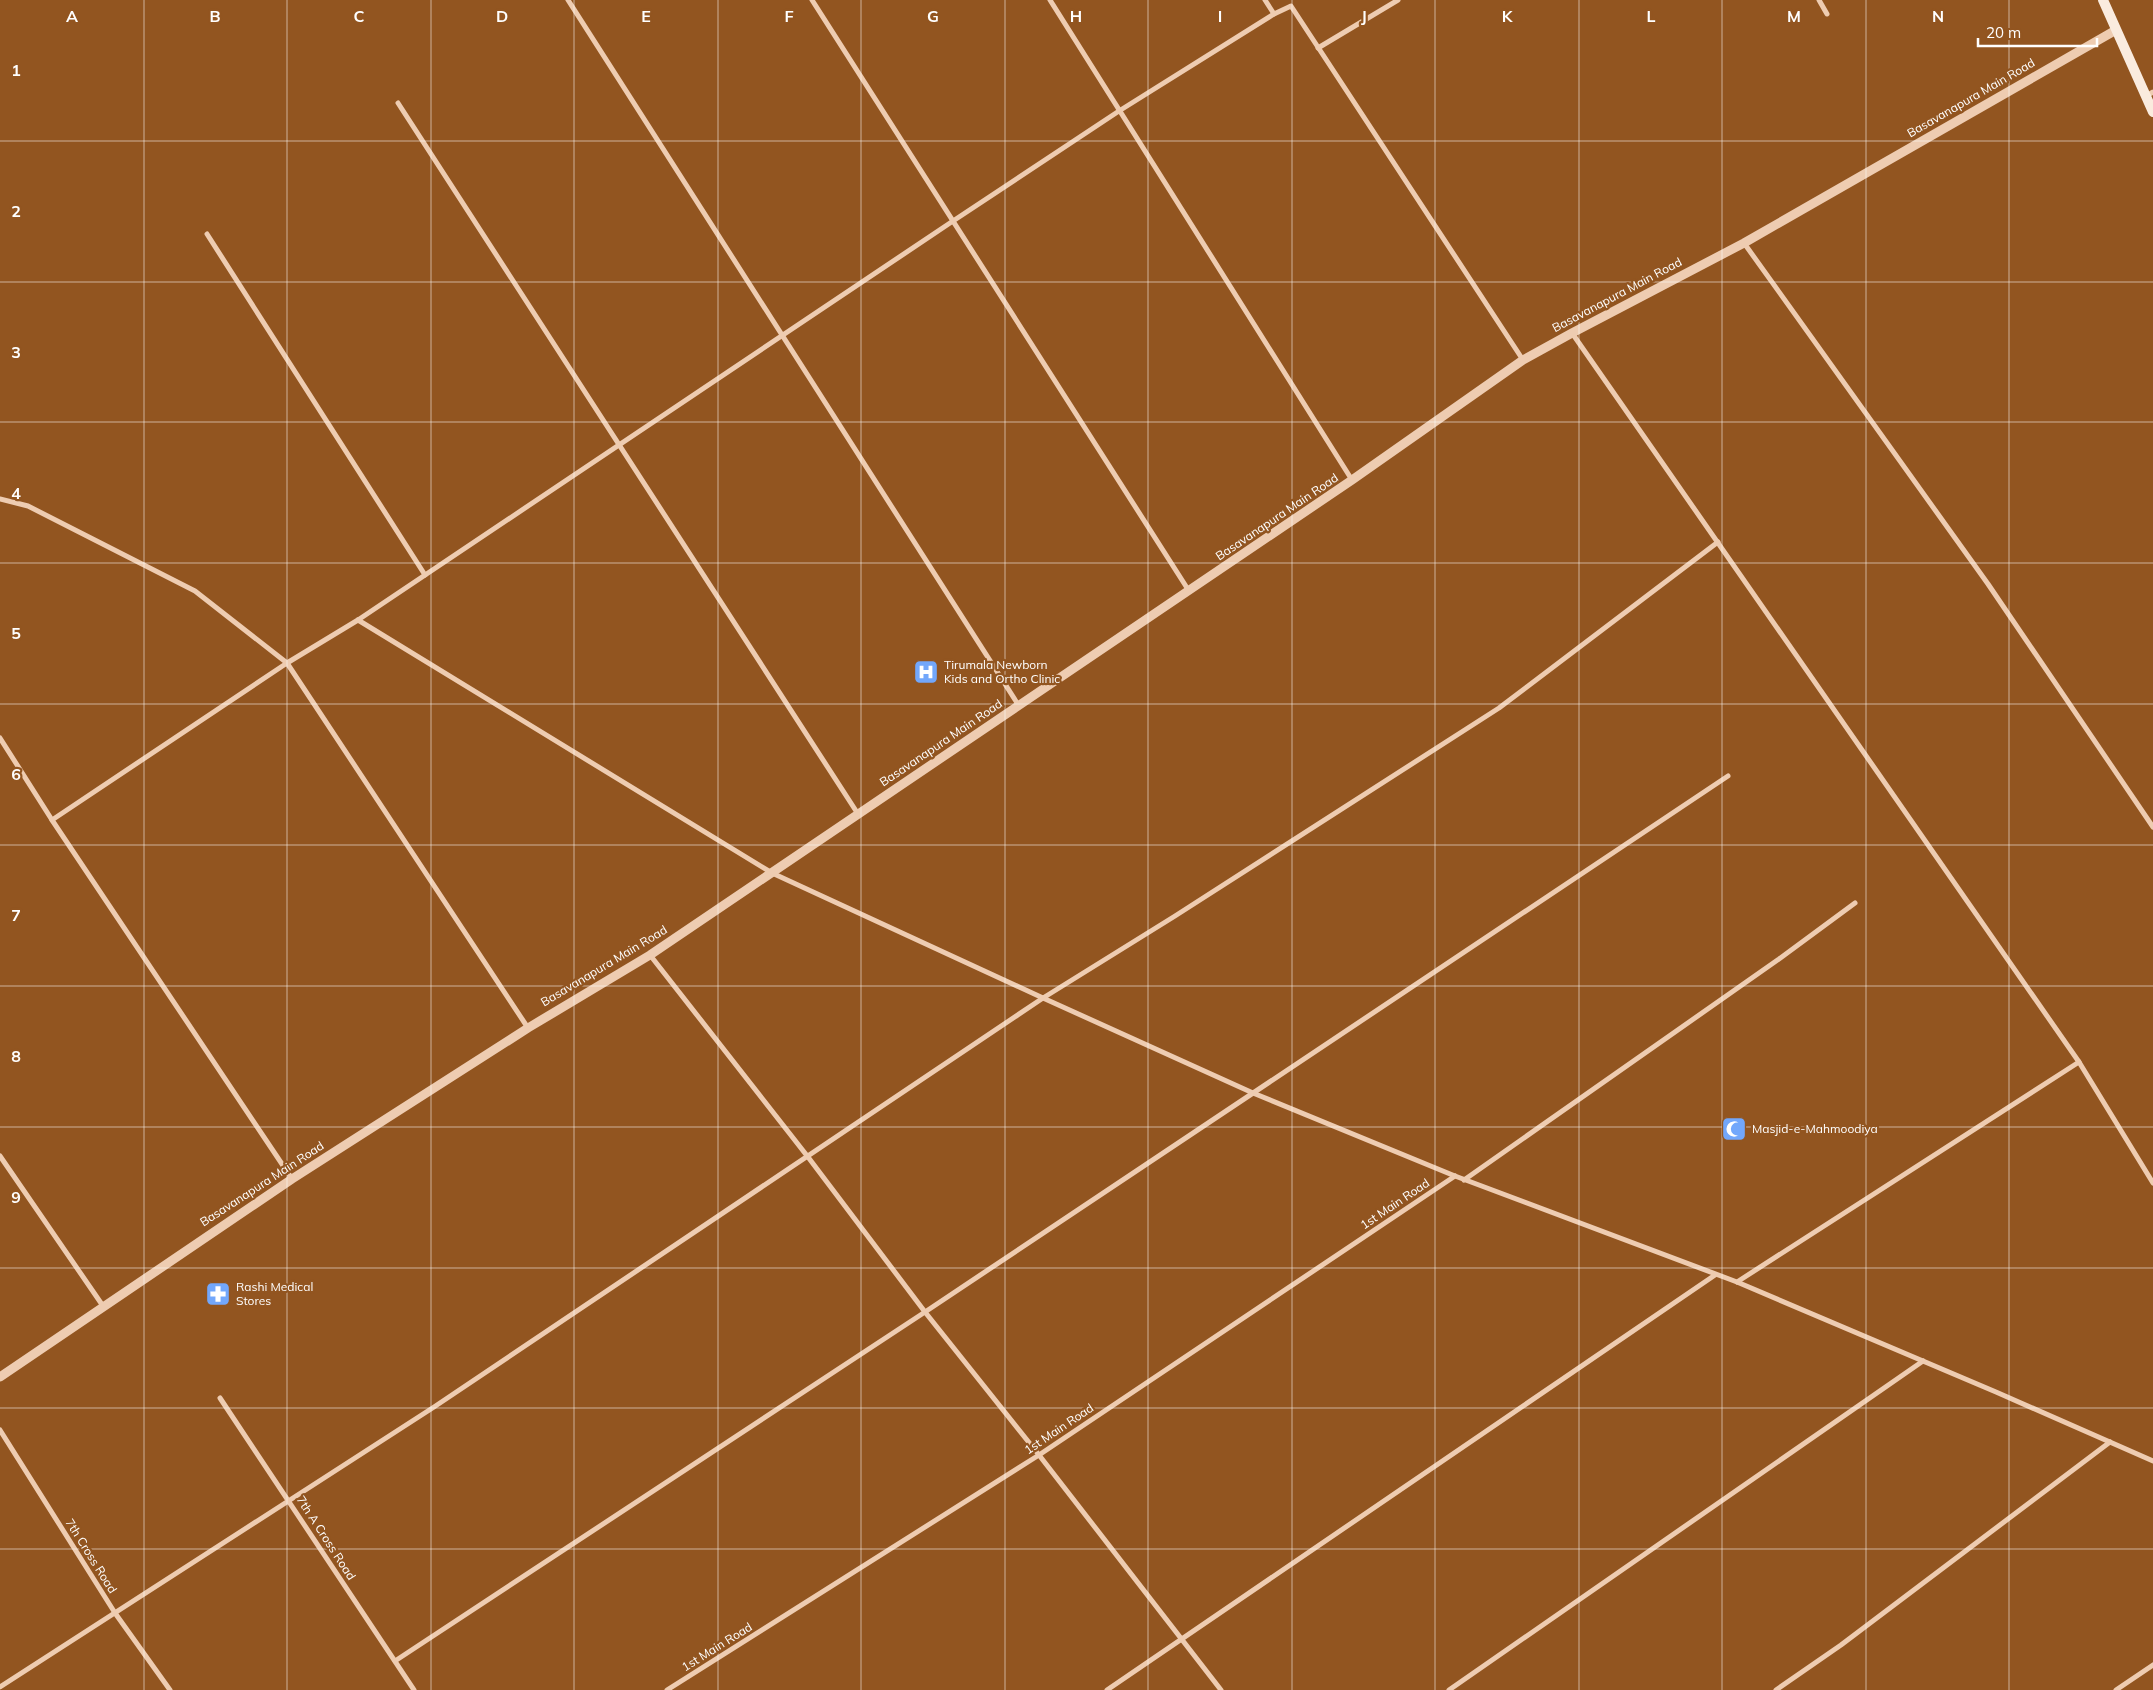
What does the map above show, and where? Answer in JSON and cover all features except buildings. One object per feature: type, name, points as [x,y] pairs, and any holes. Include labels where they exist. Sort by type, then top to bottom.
[{"type":"main road","points":[[2102,0],[2150,94],[2153,112]]},
{"type":"street","points":[[568,0],[1019,706]]},
{"type":"street","points":[[812,0],[1189,591]]},
{"type":"street","points":[[1050,0],[1352,480]]},
{"type":"street","points":[[1265,0],[1274,14]]},
{"type":"street","points":[[1318,48],[1398,0]]},
{"type":"street","points":[[1819,0],[1827,14]]},
{"type":"street","points":[[52,820],[287,663],[358,620],[1120,111],[1274,14],[1291,6],[1523,360]]},
{"type":"street","name":"Basavanapura Main Road","points":[[0,1377],[292,1179],[528,1028],[650,955],[1352,480],[1523,360],[1744,242],[2116,30]]},
{"type":"street","points":[[398,103],[858,814]]},
{"type":"street","points":[[207,234],[425,575]]},
{"type":"street","points":[[1744,242],[1988,584],[2153,827]]},
{"type":"street","points":[[1572,333],[2079,1062],[2153,1184]]},
{"type":"street","points":[[0,499],[28,506],[195,592],[287,663],[528,1028]]},
{"type":"street","points":[[0,1687],[290,1501],[808,1157],[1042,998],[1176,916],[1499,708],[1718,542]]},
{"type":"street","points":[[358,620],[772,873],[1253,1093],[1464,1180],[1737,1282],[2153,1461]]},
{"type":"street","points":[[0,738],[52,820],[292,1179]]},
{"type":"street","points":[[395,1661],[925,1312],[1728,776]]},
{"type":"street","points":[[1464,1180],[1855,903]]},
{"type":"street","points":[[650,955],[808,1157],[925,1312],[1039,1455],[1221,1690]]},
{"type":"street","points":[[1737,1282],[2079,1062]]},
{"type":"street","points":[[0,1156],[103,1306]]},
{"type":"street","name":"1st Main Road","points":[[667,1690],[1039,1455],[1455,1176]]},
{"type":"street","points":[[1107,1690],[1715,1274]]},
{"type":"street","points":[[1449,1690],[1923,1361]]},
{"type":"street","name":"7th A Cross Road","points":[[220,1398],[414,1690]]},
{"type":"street","name":"7th Cross Road","points":[[0,1430],[115,1612],[170,1690]]},
{"type":"street","points":[[1776,1690],[1841,1645],[2110,1442]]},
{"type":"street","points":[[2116,1690],[2153,1665]]},
{"type":"place","name":"Tirumala Newborn Kids and Ortho Clinic","points":[[926,672]]},
{"type":"place","name":"Masjid-e-Mahmoodiya","points":[[1734,1129]]},
{"type":"place","name":"Rashi Medical Stores","points":[[218,1294]]}]
